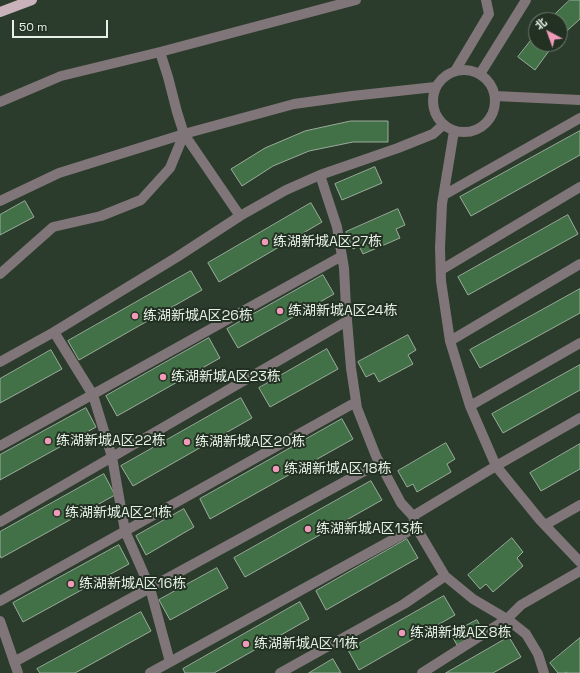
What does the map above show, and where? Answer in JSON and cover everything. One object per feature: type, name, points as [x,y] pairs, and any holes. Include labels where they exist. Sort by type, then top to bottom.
[{"type":"main road","points":[[0,12],[32,0]]},
{"type":"street","points":[[0,102],[61,76],[160,52],[356,0]]},
{"type":"street","points":[[455,71],[489,14],[486,0]]},
{"type":"street","points":[[480,74],[526,0]]},
{"type":"street","points":[[160,52],[184,134],[240,216]]},
{"type":"street","points":[[468,70],[480,74],[490,83],[495,96],[494,108],[489,120],[479,128],[467,132],[454,131],[443,125],[433,108],[432,97],[435,88],[443,77],[455,71],[468,70]]},
{"type":"street","points":[[0,201],[58,173],[184,134],[294,104],[352,96],[435,88]]},
{"type":"street","points":[[495,96],[580,100]]},
{"type":"street","points":[[444,196],[580,118]]},
{"type":"street","points":[[0,362],[54,332],[177,257],[240,216],[286,190],[320,175],[398,148],[433,134],[443,125]]},
{"type":"street","points":[[454,131],[442,204],[440,248],[441,282],[450,341],[470,406],[496,466],[545,525],[580,562]]},
{"type":"street","points":[[0,274],[53,226],[101,216],[141,200],[170,168],[184,134]]},
{"type":"street","points":[[320,175],[337,227],[344,268],[351,368],[357,408],[379,463],[401,503],[413,516],[416,527],[445,576],[473,599],[507,619],[526,634],[538,654],[544,673]]},
{"type":"street","points":[[441,270],[580,186]]},
{"type":"street","points":[[0,446],[342,256]]},
{"type":"street","points":[[450,341],[580,264]]},
{"type":"street","points":[[0,522],[347,321]]},
{"type":"street","points":[[54,332],[93,395],[112,457],[125,531],[150,588],[170,662]]},
{"type":"street","points":[[470,406],[580,343]]},
{"type":"street","points":[[0,601],[356,402]]},
{"type":"street","points":[[413,516],[580,418]]},
{"type":"street","points":[[14,662],[379,463]]},
{"type":"street","points":[[545,525],[580,505]]},
{"type":"street","points":[[150,673],[416,527]]},
{"type":"street","points":[[422,673],[507,619],[521,605],[580,571]]},
{"type":"street","points":[[280,673],[404,604],[445,576]]},
{"type":"street","points":[[0,621],[18,673]]},
{"type":"building","points":[[570,0],[580,0],[580,19],[568,30],[568,12],[557,12]]},
{"type":"building","points":[[528,44],[528,52],[548,52],[535,70],[518,57]]},
{"type":"building","points":[[351,121],[388,121],[388,142],[353,142],[309,151],[273,166],[242,186],[231,169],[265,148],[305,131]]},
{"type":"building","points":[[580,131],[580,155],[471,216],[460,197]]},
{"type":"building","points":[[375,167],[382,183],[342,200],[335,184]]},
{"type":"building","points":[[25,201],[34,217],[0,235],[0,215]]},
{"type":"building","name":"练湖新城A区27栋","points":[[311,203],[322,222],[219,282],[208,263]]},
{"type":"building","points":[[398,209],[405,225],[396,229],[400,238],[363,254],[359,246],[353,249],[346,232]]},
{"type":"building","points":[[568,215],[578,234],[468,295],[458,277]]},
{"type":"building","name":"练湖新城A区26栋","points":[[191,271],[202,290],[79,360],[68,341]]},
{"type":"building","name":"练湖新城A区24栋","points":[[323,275],[334,294],[238,348],[227,329]]},
{"type":"building","points":[[580,289],[580,313],[480,368],[470,350]]},
{"type":"building","points":[[408,335],[416,350],[408,355],[413,364],[379,382],[374,373],[366,377],[358,362]]},
{"type":"building","name":"练湖新城A区23栋","points":[[209,338],[220,358],[117,416],[106,396]]},
{"type":"building","points":[[327,349],[338,369],[270,407],[259,388]]},
{"type":"building","points":[[51,350],[62,369],[0,403],[0,379]]},
{"type":"building","points":[[580,365],[580,390],[503,433],[492,414]]},
{"type":"building","name":"练湖新城A区20栋","points":[[241,398],[252,418],[133,486],[121,466]]},
{"type":"building","name":"练湖新城A区22栋","points":[[86,408],[96,427],[0,480],[0,455]]},
{"type":"building","name":"练湖新城A区18栋","points":[[342,419],[353,439],[210,519],[200,499]]},
{"type":"building","points":[[446,443],[455,459],[447,464],[451,472],[417,492],[413,484],[407,487],[398,471]]},
{"type":"building","points":[[580,444],[580,469],[541,491],[530,473]]},
{"type":"building","name":"练湖新城A区21栋","points":[[104,474],[115,495],[1,558],[0,532]]},
{"type":"building","name":"练湖新城A区13栋","points":[[371,481],[382,500],[245,577],[234,558]]},
{"type":"building","points":[[184,509],[194,527],[146,555],[136,536]]},
{"type":"building","points":[[512,538],[523,552],[517,558],[523,566],[493,592],[486,584],[480,589],[468,575]]},
{"type":"building","points":[[407,539],[418,558],[326,610],[316,591]]},
{"type":"building","name":"练湖新城A区16栋","points":[[119,545],[129,564],[23,622],[13,603]]},
{"type":"building","points":[[217,568],[228,588],[170,620],[159,600]]},
{"type":"building","name":"练湖新城A区8栋","points":[[444,596],[455,615],[359,670],[348,650]]},
{"type":"building","name":"练湖新城A区11栋","points":[[300,602],[309,619],[214,673],[185,673],[183,669]]},
{"type":"building","points":[[141,612],[151,631],[75,673],[40,673],[37,669]]},
{"type":"building","points":[[477,620],[483,631],[457,645],[451,634]]},
{"type":"building","points":[[509,637],[521,657],[493,673],[446,673]]},
{"type":"building","points":[[580,638],[580,673],[558,673],[550,663]]},
{"type":"building","points":[[333,659],[341,673],[309,673]]},
{"type":"place","name":"练湖新城A区27栋","points":[[265,242]]},
{"type":"place","name":"练湖新城A区24栋","points":[[280,311]]},
{"type":"place","name":"练湖新城A区26栋","points":[[135,316]]},
{"type":"place","name":"练湖新城A区23栋","points":[[163,377]]},
{"type":"place","name":"练湖新城A区22栋","points":[[48,441]]},
{"type":"place","name":"练湖新城A区20栋","points":[[187,442]]},
{"type":"place","name":"练湖新城A区18栋","points":[[276,469]]},
{"type":"place","name":"练湖新城A区21栋","points":[[57,513]]},
{"type":"place","name":"练湖新城A区13栋","points":[[308,529]]},
{"type":"place","name":"练湖新城A区16栋","points":[[71,584]]},
{"type":"place","name":"练湖新城A区8栋","points":[[402,633]]},
{"type":"place","name":"练湖新城A区11栋","points":[[246,644]]}]
